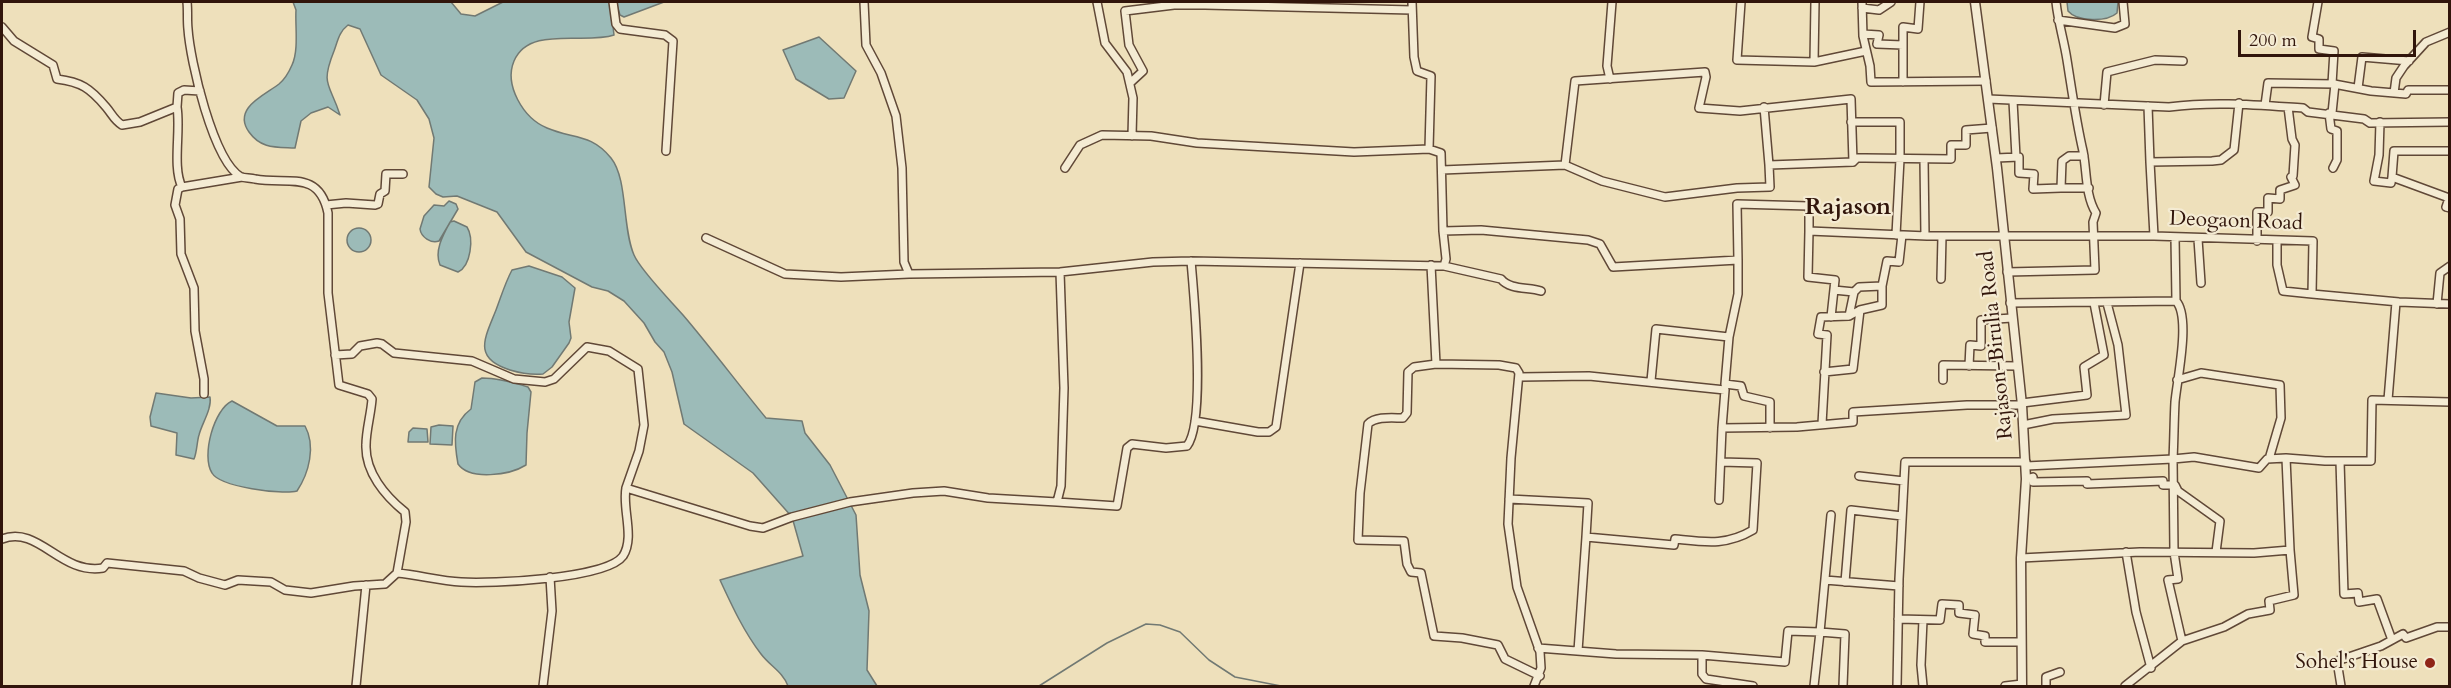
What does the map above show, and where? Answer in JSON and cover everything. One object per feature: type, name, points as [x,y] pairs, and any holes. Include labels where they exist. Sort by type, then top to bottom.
[{"type":"street","points":[[187,2],[188,29],[207,119],[220,150],[242,177]]},
{"type":"street","points":[[613,2],[616,24],[620,29],[665,34],[672,41],[666,151]]},
{"type":"street","points":[[864,2],[866,45],[881,73],[896,116],[902,168],[904,262],[909,274]]},
{"type":"street","points":[[1097,2],[1105,43],[1127,72],[1130,83],[1133,98],[1132,136]]},
{"type":"street","points":[[1610,79],[1607,66],[1612,2]]},
{"type":"street","points":[[1741,2],[1737,60],[1814,62],[1866,51]]},
{"type":"street","points":[[1814,62],[1815,2]]},
{"type":"street","points":[[1891,2],[1879,10],[1862,5],[1863,34],[1871,82],[1986,81]]},
{"type":"street","points":[[1903,82],[1903,27],[1918,29],[1920,2]]},
{"type":"street","name":"Rajason-Birulia Road","points":[[1975,2],[1996,158],[2022,404],[2026,464],[2021,558],[2022,686]]},
{"type":"street","points":[[2007,272],[2095,270],[2093,222],[2096,213],[2091,205],[2056,2]]},
{"type":"street","points":[[2058,20],[2115,28],[2125,24],[2123,2]]},
{"type":"street","points":[[2318,2],[2312,37],[2319,39],[2319,49],[2334,51],[2330,113],[2331,129],[2337,131],[2337,160],[2333,168]]},
{"type":"street","points":[[1130,83],[1143,71],[1129,45],[1125,11],[1205,4],[1412,6],[1414,57],[1418,71],[1431,76],[1430,149]]},
{"type":"street","points":[[2,27],[14,41],[53,65],[57,79],[84,85],[107,109],[114,120],[122,125],[140,122],[177,107]]},
{"type":"street","points":[[2394,93],[2396,78],[2426,42],[2450,32]]},
{"type":"street","points":[[1863,34],[1879,35],[1877,44],[1903,45]]},
{"type":"street","points":[[2358,88],[2362,57],[2409,61]]},
{"type":"street","points":[[2104,105],[2108,72],[2155,60],[2183,61]]},
{"type":"street","points":[[1565,165],[1575,81],[1705,72],[1706,77],[1699,103],[1701,109],[1740,111],[1851,99],[1853,162]]},
{"type":"street","points":[[2265,105],[2268,83],[2333,84],[2406,94],[2408,90],[2450,90]]},
{"type":"street","points":[[182,187],[178,178],[180,122],[177,107],[178,93],[184,90],[200,91]]},
{"type":"street","points":[[1988,99],[2148,106],[2239,103],[2303,108],[2308,112],[2364,118],[2370,123],[2450,122]]},
{"type":"street","points":[[2013,101],[2019,173],[2034,174],[2033,189],[2089,188]]},
{"type":"street","points":[[2150,162],[2221,160],[2234,150],[2239,103]]},
{"type":"street","points":[[2148,106],[2154,236]]},
{"type":"street","points":[[1442,170],[1565,165],[1602,181],[1665,197],[1737,188],[1770,187],[1764,107]]},
{"type":"street","points":[[2256,241],[2257,212],[2268,212],[2268,198],[2280,199],[2280,190],[2295,185],[2291,177],[2293,176],[2295,145],[2292,139],[2288,107]]},
{"type":"street","points":[[1822,424],[1827,335],[1818,334],[1821,317],[1849,316],[1860,310],[1882,305],[1882,286],[1887,261],[1899,262],[1900,122],[1851,122]]},
{"type":"street","points":[[2380,122],[2379,154],[2374,181],[2391,183],[2394,151],[2450,151]]},
{"type":"street","points":[[1769,165],[1853,162],[1865,158],[1951,159],[1951,145],[1966,145],[1966,130],[1992,128]]},
{"type":"street","points":[[1065,168],[1080,145],[1102,135],[1151,136],[1197,143],[1354,153],[1430,149],[1441,153],[1446,259],[1444,266]]},
{"type":"street","points":[[2061,188],[2062,160],[2069,156],[2084,156]]},
{"type":"street","points":[[1996,158],[2016,157]]},
{"type":"street","points":[[1924,159],[1925,236]]},
{"type":"street","points":[[326,205],[378,204],[380,194],[385,190],[386,174],[403,174]]},
{"type":"street","points":[[2,539],[21,536],[38,543],[71,565],[82,568],[103,568],[107,563],[184,571],[217,583],[230,584],[246,580],[271,582],[285,590],[304,593],[385,584],[397,573],[406,522],[405,512],[379,486],[368,460],[366,447],[372,399],[368,394],[340,386],[328,293],[326,205],[322,195],[308,183],[296,180],[266,181],[242,177],[178,189],[176,205],[180,219],[182,254],[194,288],[195,331],[204,379],[204,394]]},
{"type":"street","points":[[2392,177],[2449,198],[2446,207],[2450,208]]},
{"type":"street","points":[[1719,500],[1729,337],[1738,294],[1737,188]]},
{"type":"street","points":[[1737,204],[1809,206],[1808,277],[1835,280],[1831,317]]},
{"type":"street","points":[[1443,231],[1481,230],[1588,240],[1600,244],[1613,267],[1738,260]]},
{"type":"street","name":"Deogaon Road","points":[[1809,231],[1925,236],[2154,236],[2313,241],[2312,294]]},
{"type":"street","points":[[1941,279],[1942,236]]},
{"type":"street","points":[[2175,237],[2176,301],[2180,305],[2183,329],[2174,459],[2174,552],[2178,579],[2168,580],[2182,640]]},
{"type":"street","points":[[706,238],[785,274],[841,277],[1060,272],[1153,262],[1191,261],[1431,265],[1501,279],[1504,284],[1541,291]]},
{"type":"street","points":[[2198,239],[2201,283]]},
{"type":"street","points":[[2277,241],[2277,265],[2283,291],[2396,302],[2450,304]]},
{"type":"street","points":[[626,488],[763,528],[850,502],[944,491],[988,498],[1117,506],[1126,448],[1132,444],[1166,448],[1187,446],[1193,435],[1197,330],[1191,261]]},
{"type":"street","points":[[1195,421],[1258,432],[1269,432],[1276,427],[1300,263]]},
{"type":"street","points":[[1431,265],[1436,363]]},
{"type":"street","points":[[2437,304],[2440,273],[2450,266]]},
{"type":"street","points":[[1057,502],[1061,486],[1064,387],[1060,272]]},
{"type":"street","points":[[1849,316],[1854,292],[1859,287],[1882,286]]},
{"type":"street","points":[[1834,290],[1854,292]]},
{"type":"street","points":[[2010,303],[2176,301]]},
{"type":"street","points":[[2388,400],[2396,302]]},
{"type":"street","points":[[1722,429],[1852,422],[1853,412],[2022,404],[2087,395],[2084,368],[2104,355],[2094,303]]},
{"type":"street","points":[[2023,425],[2053,419],[2126,416],[2118,345],[2107,303]]},
{"type":"street","points":[[1824,372],[1853,369],[1860,310]]},
{"type":"street","points":[[1969,366],[1970,345],[1981,346],[1981,320],[2012,318]]},
{"type":"street","points":[[1651,381],[1656,329],[1729,337]]},
{"type":"street","points":[[335,355],[352,354],[360,346],[376,343],[382,344],[394,353],[472,361],[514,379],[545,382],[554,379],[587,347],[609,351],[638,369],[644,425],[623,500],[628,527],[625,551],[618,561],[590,572],[488,583],[448,581],[397,573]]},
{"type":"street","points":[[1534,687],[1540,676],[1541,668],[1538,648],[1517,587],[1508,524],[1512,448],[1520,377],[1516,368],[1499,365],[1436,363],[1414,368],[1408,372],[1407,413],[1403,418],[1379,419],[1368,424],[1360,493],[1358,540],[1404,541],[1407,564],[1411,572],[1420,573],[1434,636],[1462,638],[1498,645],[1504,659],[1540,676]]},
{"type":"street","points":[[1943,380],[1943,365],[2018,366]]},
{"type":"street","points":[[1897,687],[1905,462],[2026,464],[2194,458],[2259,468],[2269,459],[2281,418],[2280,385],[2201,373],[2178,380]]},
{"type":"street","points":[[1520,377],[1589,376],[1725,387],[1742,386],[1744,396],[1770,402],[1770,428]]},
{"type":"street","points":[[2269,459],[2371,461],[2372,400],[2450,402]]},
{"type":"street","points":[[2125,687],[2151,668],[2155,660],[2182,640],[2224,627],[2248,614],[2270,610],[2269,601],[2294,595],[2286,458]]},
{"type":"street","points":[[2340,461],[2344,594],[2358,593],[2359,602],[2377,599],[2392,640]]},
{"type":"street","points":[[1586,537],[1674,545],[1675,539],[1709,543],[1738,539],[1753,530],[1756,463],[1721,462]]},
{"type":"street","points":[[1859,476],[1904,481]]},
{"type":"street","points":[[2026,479],[2033,477],[2033,482],[2087,481],[2087,484],[2163,481],[2163,485],[2175,485]]},
{"type":"street","points":[[2175,485],[2178,491],[2220,521],[2216,552]]},
{"type":"street","points":[[1509,499],[1588,503],[1578,651]]},
{"type":"street","points":[[1845,582],[1851,510],[1902,516]]},
{"type":"street","points":[[1814,687],[1831,515]]},
{"type":"street","points":[[2021,558],[2126,552],[2254,553],[2290,550]]},
{"type":"street","points":[[2126,552],[2136,612],[2151,668]]},
{"type":"street","points":[[543,687],[552,611],[550,577]]},
{"type":"street","points":[[1825,580],[1899,586]]},
{"type":"street","points":[[356,687],[366,585]]},
{"type":"street","points":[[1898,620],[1940,620],[1942,604],[1959,605],[1959,613],[1975,615],[1973,634],[1985,636],[1985,642],[2021,642]]},
{"type":"street","points":[[1923,620],[1921,665],[1923,687]]},
{"type":"street","points":[[2341,687],[2337,661],[2403,634],[2406,638],[2437,627],[2450,627]]},
{"type":"street","points":[[1538,648],[1702,655],[1785,662],[1788,631],[1845,634],[1843,687]]},
{"type":"street","points":[[1702,655],[1702,674],[1706,679],[1753,687]]},
{"type":"street","points":[[2046,687],[2046,677],[2060,672]]},
{"type":"street","points":[[2005,687],[2022,686]]},
{"type":"water","points":[[293,2],[451,2],[461,14],[475,16],[503,2],[610,2],[614,35],[602,38],[558,38],[532,43],[521,50],[514,61],[512,80],[514,90],[523,109],[538,123],[556,131],[589,140],[611,158],[620,178],[630,244],[638,262],[766,418],[802,421],[805,433],[830,465],[856,515],[860,575],[869,611],[867,670],[877,686],[788,686],[783,677],[761,654],[744,628],[720,580],[803,556],[792,517],[753,473],[684,424],[672,372],[664,352],[644,323],[624,301],[526,252],[497,212],[457,196],[443,197],[429,187],[434,138],[429,119],[417,100],[381,75],[360,29],[348,25],[343,30],[330,62],[328,84],[340,115],[328,107],[311,113],[301,121],[295,148],[269,146],[254,138],[245,123],[247,109],[281,82],[294,59],[296,10]]},
{"type":"water","points":[[616,2],[664,2],[624,17],[620,15]]},
{"type":"water","points":[[2067,2],[2118,2],[2117,13],[2106,18],[2085,19],[2072,15],[2068,11]]},
{"type":"water","points":[[819,37],[856,71],[844,98],[829,99],[796,79],[783,50]]},
{"type":"water","points":[[449,201],[456,204],[458,209],[439,241],[433,242],[422,235],[420,229],[424,216],[434,205],[444,206]]},
{"type":"water","points":[[454,221],[467,227],[471,244],[466,264],[458,272],[440,265],[438,260],[442,238],[450,222]]},
{"type":"water","points":[[359,228],[367,232],[371,240],[367,248],[359,252],[351,248],[347,240],[351,232]]},
{"type":"water","points":[[529,266],[562,277],[575,288],[569,322],[571,338],[552,367],[543,374],[522,373],[498,365],[490,360],[485,346],[488,330],[512,270]]},
{"type":"water","points":[[482,378],[516,383],[528,387],[531,392],[526,465],[519,469],[491,475],[471,473],[458,464],[455,441],[457,427],[460,420],[471,409],[475,382]]},
{"type":"water","points":[[156,393],[191,398],[210,397],[210,406],[199,435],[194,459],[176,455],[177,433],[151,426],[150,417]]},
{"type":"water","points":[[232,401],[277,426],[305,426],[310,442],[310,459],[297,491],[252,489],[217,478],[212,473],[208,456],[211,434],[220,413]]},
{"type":"water","points":[[453,426],[452,445],[430,444],[431,427]]},
{"type":"water","points":[[413,428],[427,429],[428,442],[408,442],[409,432]]},
{"type":"waterway","points":[[1039,686],[1107,643],[1146,624],[1160,625],[1180,632],[1209,660],[1235,677],[1281,686]]},
{"type":"place","name":"Sohel's House","points":[[2430,663]]},
{"type":"district","name":"Rajason","points":[[1848,208]]}]
